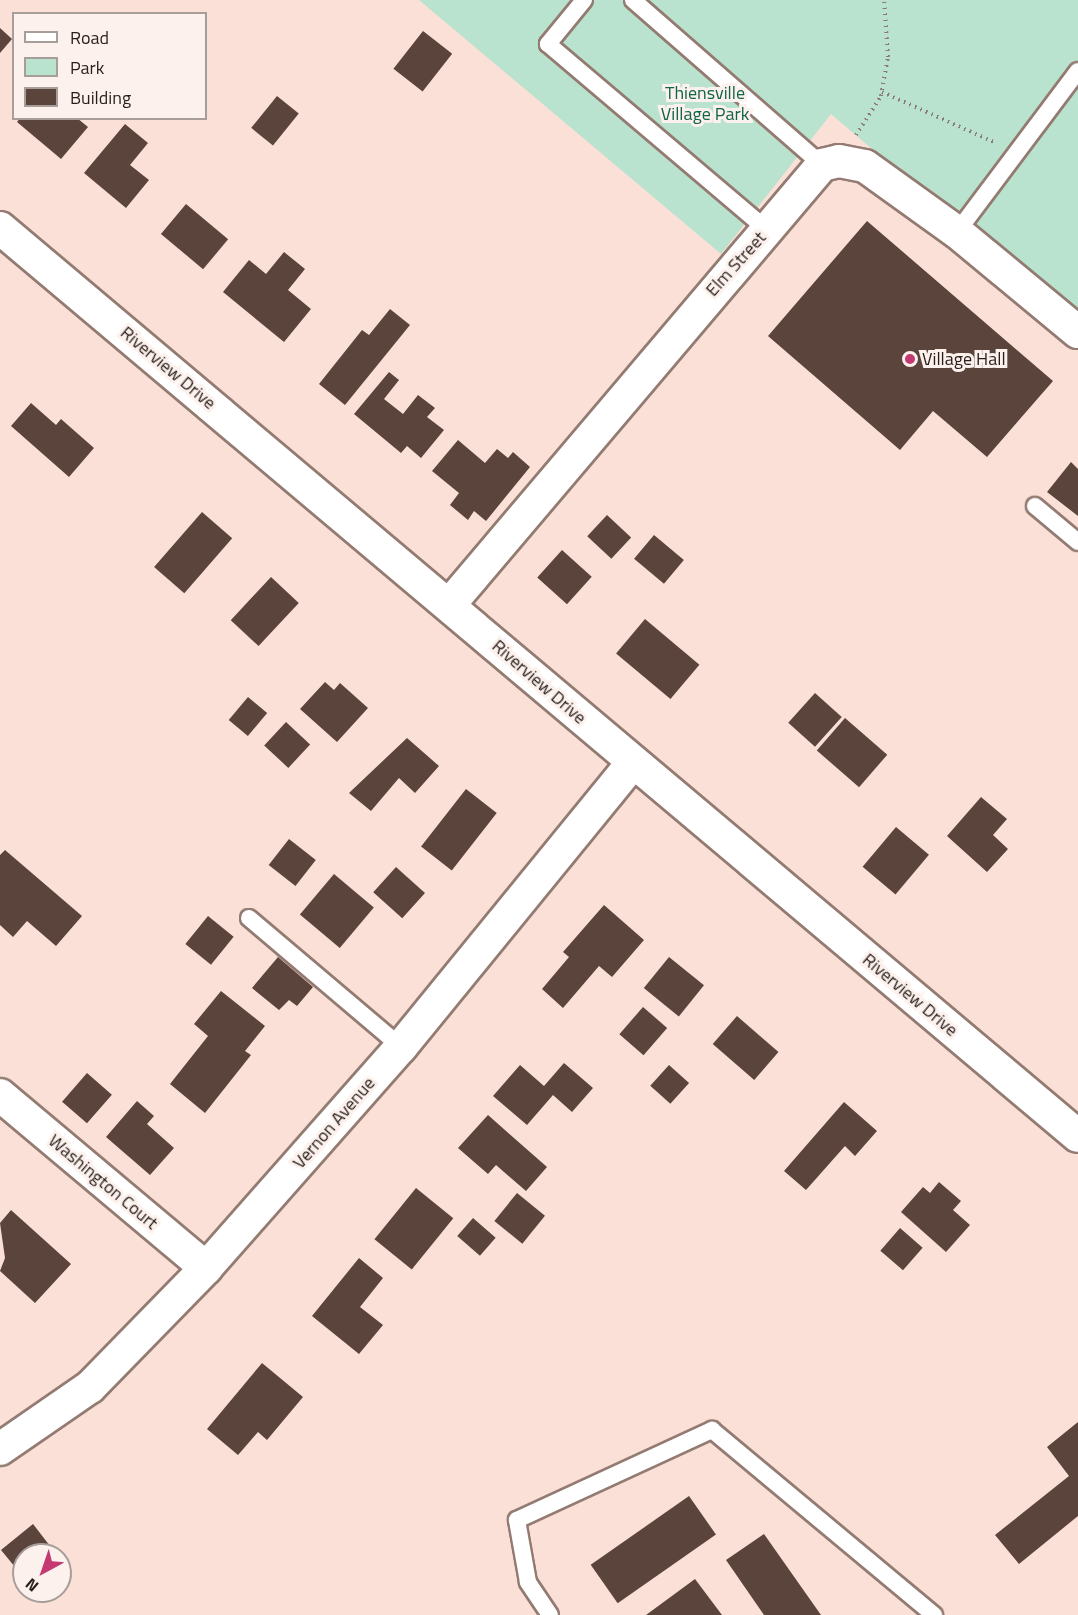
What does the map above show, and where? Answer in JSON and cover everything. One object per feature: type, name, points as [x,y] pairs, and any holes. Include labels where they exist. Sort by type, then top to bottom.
[{"type":"street","name":"Elm Street","points":[[449,605],[767,230],[831,163]]},
{"type":"street","points":[[831,163],[865,166],[957,232],[1078,332]]},
{"type":"street","name":"Riverview Drive","points":[[0,228],[1078,1136]]},
{"type":"street","name":"Vernon Avenue","points":[[0,1449],[90,1387],[206,1268],[401,1047],[633,763]]},
{"type":"street","name":"Washington Court","points":[[0,1095],[206,1268]]},
{"type":"lane","points":[[585,0],[548,44],[767,230]]},
{"type":"lane","points":[[633,0],[831,163]]},
{"type":"lane","points":[[957,232],[1020,154],[1078,71]]},
{"type":"lane","points":[[1035,506],[1078,542]]},
{"type":"lane","points":[[249,918],[401,1047]]},
{"type":"lane","points":[[550,1615],[528,1582],[517,1520],[712,1430],[934,1615]]},
{"type":"path","points":[[831,163],[882,92],[888,57],[884,0]]},
{"type":"path","points":[[882,92],[1020,154]]},
{"type":"green space","name":"Thiensville Village Park","points":[[419,0],[1078,0],[1078,325],[831,114],[721,254]]},
{"type":"building","points":[[0,28],[12,39],[0,53]]},
{"type":"building","points":[[423,31],[452,54],[423,92],[393,69]]},
{"type":"building","points":[[277,96],[299,114],[273,145],[251,128]]},
{"type":"building","points":[[18,120],[79,120],[88,127],[61,159],[17,122]]},
{"type":"building","points":[[125,124],[148,143],[130,165],[149,180],[126,208],[84,173]]},
{"type":"building","points":[[186,204],[228,239],[203,269],[161,234]]},
{"type":"building","name":"Village Hall","points":[[867,221],[1053,381],[987,457],[933,411],[900,450],[768,336]]},
{"type":"building","points":[[284,252],[305,269],[288,290],[311,309],[284,342],[223,292],[249,260],[266,274]]},
{"type":"building","points":[[390,309],[410,325],[345,405],[319,384],[362,330],[369,335]]},
{"type":"building","points":[[389,372],[399,380],[384,399],[403,414],[418,395],[435,408],[427,417],[444,430],[421,458],[407,446],[401,453],[354,414]]},
{"type":"building","points":[[31,403],[56,425],[61,419],[94,448],[69,477],[11,426]]},
{"type":"building","points":[[458,440],[485,463],[497,449],[508,458],[513,452],[530,467],[486,521],[474,511],[468,520],[450,505],[459,493],[432,471]]},
{"type":"building","points":[[1071,462],[1078,469],[1078,516],[1047,492]]},
{"type":"building","points":[[202,512],[232,538],[184,593],[154,567]]},
{"type":"building","points":[[607,515],[631,538],[611,559],[587,536]]},
{"type":"building","points":[[654,535],[684,560],[664,584],[634,559]]},
{"type":"building","points":[[562,550],[592,577],[567,604],[537,577]]},
{"type":"building","points":[[271,577],[299,603],[259,646],[231,620]]},
{"type":"building","points":[[645,619],[699,665],[670,699],[616,653]]},
{"type":"building","points":[[325,682],[334,690],[340,683],[368,708],[337,742],[300,709]]},
{"type":"building","points":[[815,693],[842,717],[815,747],[788,723]]},
{"type":"building","points":[[248,697],[267,713],[248,736],[229,720]]},
{"type":"building","points":[[845,718],[887,755],[859,787],[817,750]]},
{"type":"building","points":[[286,722],[310,745],[288,768],[264,745]]},
{"type":"building","points":[[407,738],[439,766],[415,793],[399,778],[371,811],[349,793]]},
{"type":"building","points":[[466,789],[497,813],[452,871],[421,847]]},
{"type":"building","points":[[981,797],[1007,819],[993,835],[1008,849],[987,872],[947,836]]},
{"type":"building","points":[[896,827],[929,855],[896,894],[863,867]]},
{"type":"building","points":[[289,839],[316,860],[295,886],[269,865]]},
{"type":"building","points":[[5,850],[82,916],[56,946],[27,921],[13,937],[0,925],[0,855]]},
{"type":"building","points":[[396,867],[425,893],[402,918],[373,892]]},
{"type":"building","points":[[334,874],[374,907],[340,948],[300,915]]},
{"type":"building","points":[[604,905],[644,940],[612,977],[599,966],[563,1008],[542,989],[569,957],[563,952]]},
{"type":"building","points":[[208,916],[234,937],[211,965],[185,944]]},
{"type":"building","points":[[278,957],[313,987],[297,1006],[289,1000],[279,1010],[252,988]]},
{"type":"building","points":[[669,957],[704,985],[679,1016],[644,988]]},
{"type":"building","points":[[221,991],[265,1026],[245,1051],[251,1055],[205,1113],[170,1084],[208,1036],[194,1024]]},
{"type":"building","points":[[643,1007],[667,1028],[644,1055],[619,1034]]},
{"type":"building","points":[[737,1016],[779,1052],[754,1080],[713,1044]]},
{"type":"building","points":[[564,1063],[593,1088],[572,1112],[553,1095],[527,1125],[493,1096],[520,1065],[544,1086]]},
{"type":"building","points":[[669,1065],[689,1083],[670,1104],[650,1086]]},
{"type":"building","points":[[87,1073],[112,1095],[87,1123],[62,1102]]},
{"type":"building","points":[[137,1101],[154,1116],[147,1124],[174,1148],[150,1175],[106,1137]]},
{"type":"building","points":[[844,1102],[877,1131],[855,1156],[845,1146],[806,1190],[784,1171]]},
{"type":"building","points":[[488,1115],[547,1167],[526,1191],[496,1165],[488,1174],[458,1148]]},
{"type":"building","points":[[939,1182],[961,1201],[953,1210],[970,1225],[946,1252],[901,1212],[923,1187],[930,1193]]},
{"type":"building","points":[[416,1188],[453,1218],[412,1269],[374,1239]]},
{"type":"building","points":[[517,1193],[545,1216],[522,1244],[494,1221]]},
{"type":"building","points":[[11,1210],[71,1264],[35,1303],[0,1271],[5,1258],[0,1223]]},
{"type":"building","points":[[473,1218],[496,1238],[480,1256],[457,1236]]},
{"type":"building","points":[[900,1228],[923,1248],[903,1270],[880,1251]]},
{"type":"building","points":[[359,1258],[383,1278],[360,1307],[383,1325],[359,1354],[312,1316]]},
{"type":"building","points":[[262,1363],[303,1397],[267,1440],[258,1432],[238,1455],[207,1429]]},
{"type":"building","points":[[1078,1422],[1078,1516],[1019,1564],[995,1535],[1069,1476],[1047,1447]]},
{"type":"building","points":[[689,1496],[716,1535],[618,1603],[591,1565]]},
{"type":"building","points":[[33,1524],[48,1543],[12,1543],[12,1563],[1,1550]]},
{"type":"building","points":[[764,1534],[821,1615],[764,1615],[726,1560]]},
{"type":"building","points":[[695,1579],[722,1615],[646,1615]]},
{"type":"place","name":"Village Hall","points":[[910,359]]}]
